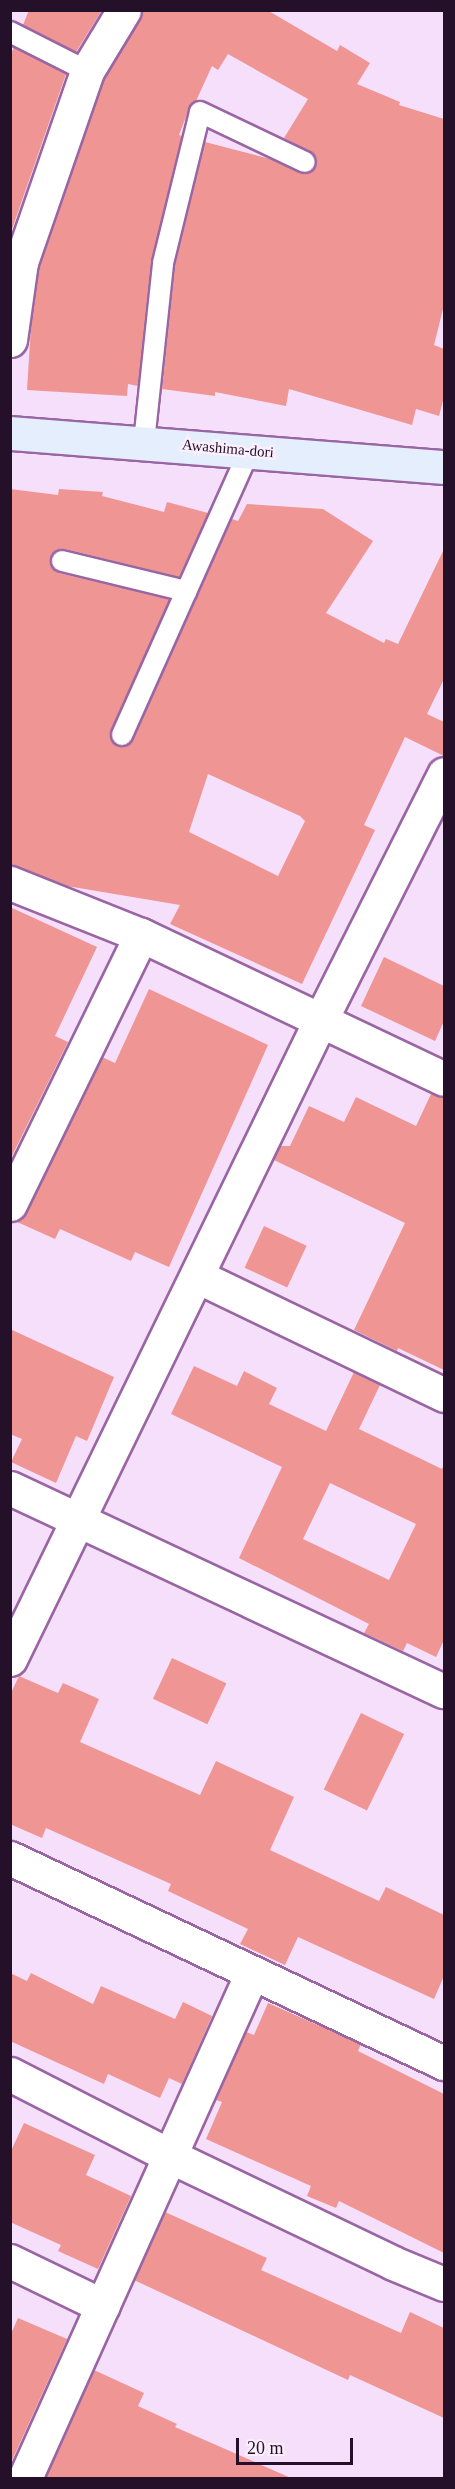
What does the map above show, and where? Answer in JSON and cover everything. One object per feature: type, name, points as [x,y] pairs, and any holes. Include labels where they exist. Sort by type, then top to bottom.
[{"type":"main road","name":"Awashima-dori","points":[[10,433],[444,467]]},
{"type":"street","points":[[10,340],[21,262],[87,71],[124,10]]},
{"type":"street","points":[[10,1659],[79,1522],[321,1019],[444,774]]},
{"type":"street","points":[[10,883],[141,935],[444,1079]]},
{"type":"street","points":[[10,1204],[141,935]]},
{"type":"street","points":[[197,1276],[444,1395]]},
{"type":"street","points":[[10,1488],[444,1691]]},
{"type":"street","points":[[10,1858],[444,2063]]},
{"type":"street","points":[[25,2478],[252,1973]]},
{"type":"street","points":[[10,2074],[170,2156],[393,2263],[444,2284]]},
{"type":"street","points":[[10,2261],[103,2306]]},
{"type":"lane","points":[[10,32],[87,71]]},
{"type":"lane","points":[[144,442],[163,263],[200,112],[305,162]]},
{"type":"lane","points":[[122,735],[249,451]]},
{"type":"lane","points":[[62,561],[186,591]]},
{"type":"building","points":[[29,10],[102,10],[76,52],[23,25]]},
{"type":"building","points":[[143,10],[267,10],[337,51],[340,45],[370,63],[357,84],[400,102],[399,105],[444,119],[444,305],[434,345],[444,349],[444,397],[439,416],[416,409],[412,425],[289,389],[286,406],[215,392],[215,396],[162,389],[175,265],[205,142],[270,159],[300,173],[311,172],[316,167],[314,155],[284,138],[308,99],[228,54],[218,70],[212,66],[196,101],[189,109],[179,135],[182,136],[151,262],[138,386],[128,384],[127,396],[27,390],[31,326],[39,266],[104,79],[140,20]]},
{"type":"building","points":[[14,47],[66,74],[10,235],[10,56]]},
{"type":"building","points":[[10,489],[58,495],[59,489],[103,492],[102,496],[164,512],[167,502],[208,513],[179,577],[65,549],[58,550],[51,558],[51,565],[59,573],[170,599],[111,730],[112,742],[123,747],[133,740],[232,519],[238,521],[247,504],[323,509],[373,541],[326,613],[384,643],[386,639],[398,644],[444,549],[444,679],[427,714],[444,722],[444,756],[405,737],[364,825],[375,830],[302,984],[170,924],[180,905],[67,886],[10,865]],"holes":[[[208,774],[300,816],[305,821],[278,876],[189,832]]]},
{"type":"building","points":[[10,907],[97,947],[55,1036],[68,1042],[10,1160]]},
{"type":"building","points":[[384,957],[444,986],[444,1021],[435,1041],[361,1006]]},
{"type":"building","points":[[149,989],[268,1045],[169,1267],[135,1252],[131,1261],[60,1229],[55,1239],[15,1221],[27,1212],[102,1057],[115,1063]]},
{"type":"building","points":[[431,1094],[444,1098],[444,1370],[354,1330],[405,1223],[274,1160],[280,1146],[290,1146],[309,1106],[344,1122],[356,1097],[416,1126]]},
{"type":"building","points":[[264,1226],[307,1246],[287,1288],[245,1268]]},
{"type":"building","points":[[10,1329],[114,1377],[87,1441],[76,1436],[56,1483],[11,1462],[22,1439],[10,1434]]},
{"type":"building","points":[[194,1366],[237,1386],[244,1371],[277,1388],[269,1404],[326,1431],[354,1372],[380,1385],[359,1429],[442,1469],[444,1464],[444,1640],[436,1657],[407,1643],[403,1651],[364,1633],[369,1624],[239,1558],[282,1467],[171,1414]],"holes":[[[330,1483],[416,1524],[389,1580],[303,1539]]]},
{"type":"building","points":[[172,1658],[226,1683],[207,1724],[153,1699]]},
{"type":"building","points":[[19,1676],[58,1693],[63,1683],[99,1699],[80,1742],[200,1795],[216,1761],[294,1797],[270,1850],[379,1901],[386,1887],[444,1915],[444,1976],[434,1999],[298,1937],[285,1965],[240,1944],[248,1929],[168,1891],[171,1884],[46,1828],[42,1838],[10,1824],[10,1695]]},
{"type":"building","points":[[361,1713],[404,1734],[367,1810],[324,1789]]},
{"type":"building","points":[[10,1973],[27,1981],[31,1973],[93,2004],[101,1986],[175,2019],[183,2002],[212,2016],[182,2084],[169,2078],[160,2098],[108,2074],[104,2084],[10,2041]]},
{"type":"building","points":[[268,2003],[361,2044],[358,2051],[444,2094],[444,2253],[339,2201],[336,2208],[307,2196],[311,2186],[206,2139],[222,2102],[216,2100],[246,2032],[254,2035]]},
{"type":"building","points":[[24,2123],[95,2155],[86,2175],[131,2196],[98,2269],[58,2251],[61,2245],[10,2222],[10,2153]]},
{"type":"building","points":[[165,2212],[267,2258],[261,2270],[401,2333],[410,2312],[444,2328],[444,2418],[350,2375],[348,2380],[134,2280]]},
{"type":"building","points":[[18,2318],[67,2339],[10,2465],[10,2336]]},
{"type":"building","points":[[94,2370],[144,2393],[138,2406],[177,2424],[175,2427],[291,2478],[45,2478]]}]
